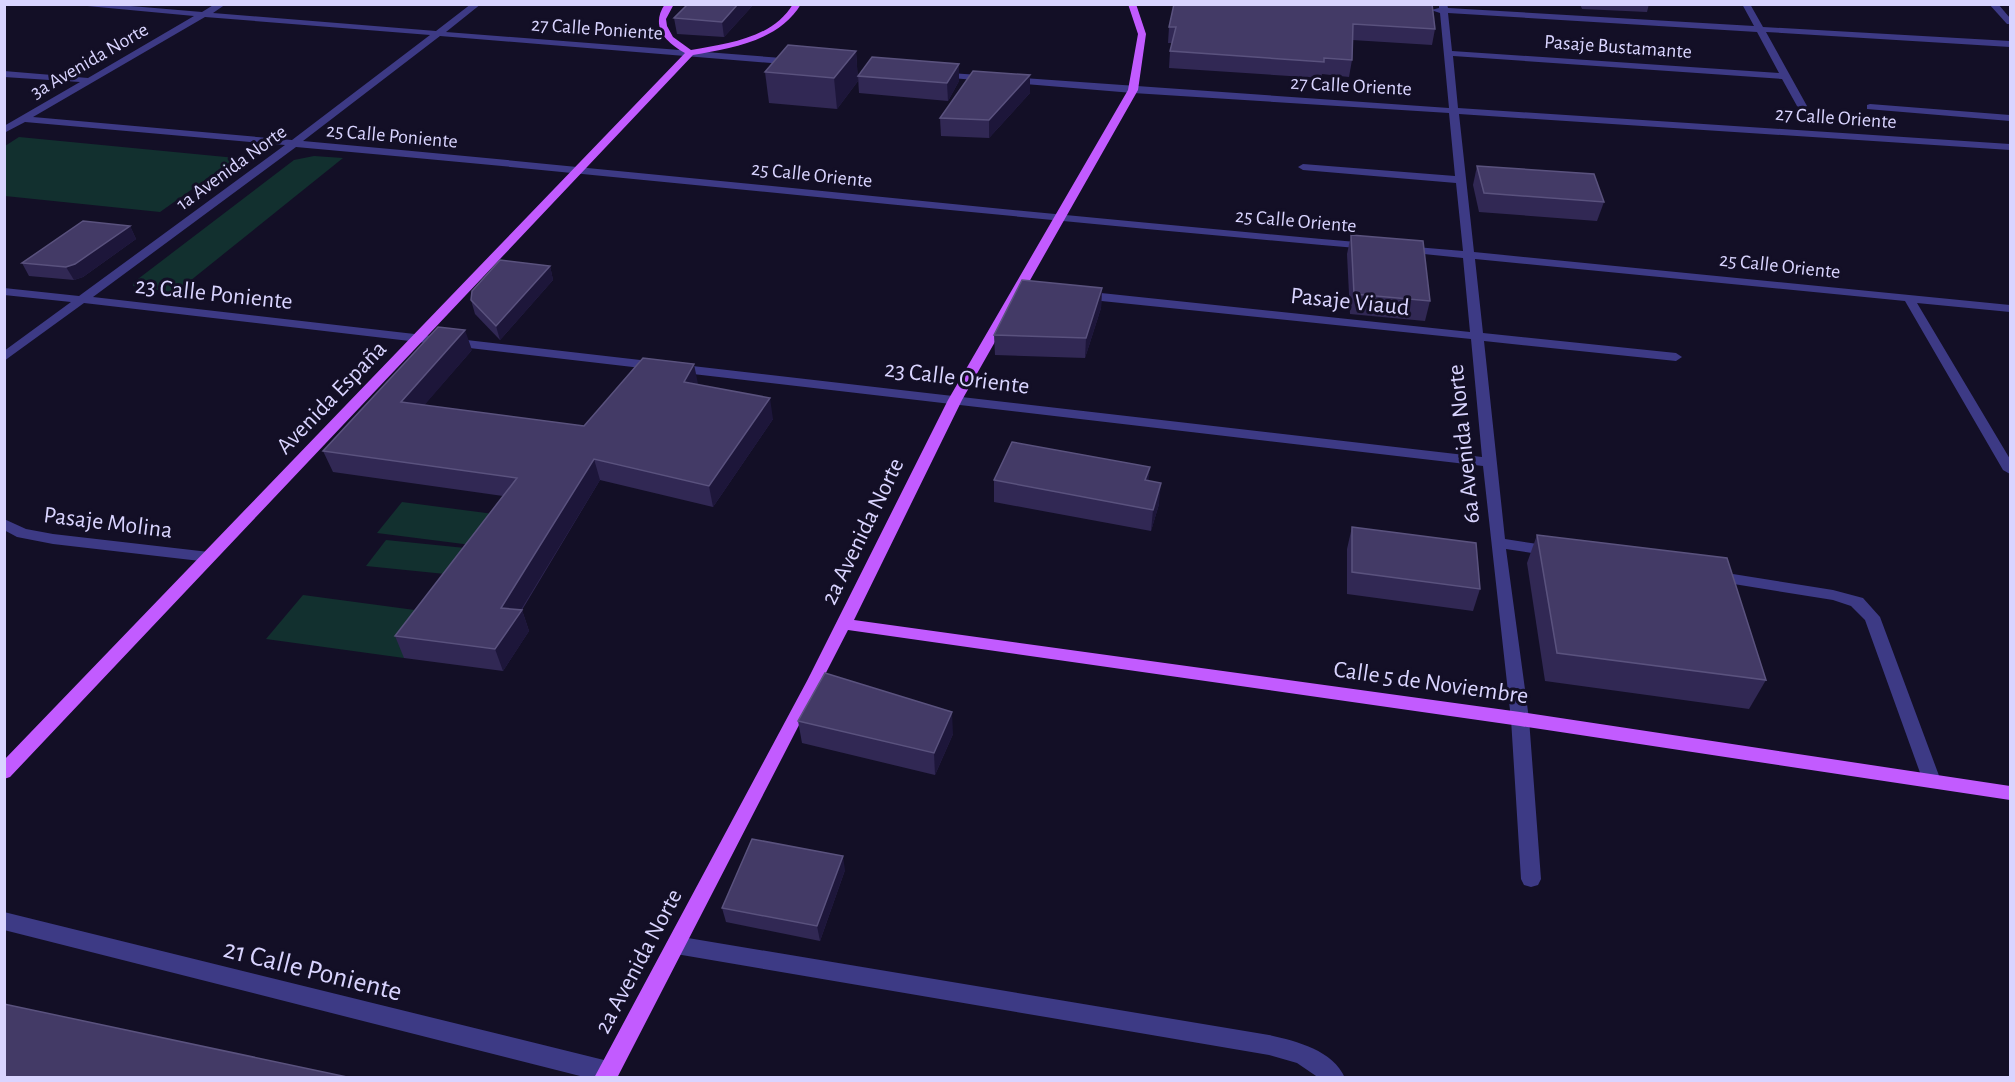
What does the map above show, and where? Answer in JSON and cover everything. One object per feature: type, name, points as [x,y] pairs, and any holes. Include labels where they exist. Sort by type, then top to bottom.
[{"type":"main road","points":[[670,4],[663,15],[663,31],[668,39],[690,53],[733,45],[767,32],[789,16],[797,4]]},
{"type":"main road","name":"2a Avenida Norte","points":[[607,1075],[844,624],[955,400],[1025,289],[1059,219],[1133,90],[1142,34],[1132,4]]},
{"type":"main road","name":"Avenida España","points":[[4,772],[690,53]]},
{"type":"main road","name":"Calle 5 de Noviembre","points":[[844,624],[1520,719],[2010,793]]},
{"type":"street","name":"27 Calle Poniente","points":[[70,4],[690,53]]},
{"type":"street","name":"3a Avenida Norte","points":[[4,130],[222,4]]},
{"type":"street","name":"1a Avenida Norte","points":[[4,357],[293,144],[477,4]]},
{"type":"street","points":[[1746,4],[1802,106]]},
{"type":"street","points":[[1993,4],[2010,22]]},
{"type":"street","points":[[1420,9],[1444,7],[2010,44]]},
{"type":"street","name":"6a Avenida Norte","points":[[1444,7],[1489,462],[1520,719],[1531,879]]},
{"type":"street","name":"Pasaje Bustamante","points":[[1449,52],[1785,76]]},
{"type":"street","points":[[690,53],[807,63]]},
{"type":"street","name":"27 Calle Oriente","points":[[923,73],[1133,90],[2010,147]]},
{"type":"street","points":[[4,74],[87,81]]},
{"type":"street","points":[[1870,107],[2010,118]]},
{"type":"street","name":"25 Calle Poniente","points":[[24,119],[578,169]]},
{"type":"street","points":[[1303,167],[1462,180]]},
{"type":"street","name":"25 Calle Oriente","points":[[578,169],[1059,219],[1470,254],[2010,308]]},
{"type":"street","name":"23 Calle Poniente","points":[[4,291],[419,337]]},
{"type":"street","name":"Pasaje Viaud","points":[[1066,293],[1676,357]]},
{"type":"street","points":[[1908,297],[2010,470]]},
{"type":"street","name":"23 Calle Oriente","points":[[419,337],[1489,462]]},
{"type":"street","name":"Pasaje Molina","points":[[4,524],[22,533],[53,539],[208,557]]},
{"type":"street","points":[[1498,543],[1567,554]]},
{"type":"street","points":[[1694,573],[1833,595],[1857,602],[1872,617],[1932,781]]},
{"type":"street","name":"21 Calle Poniente","points":[[4,921],[607,1075]]},
{"type":"street","points":[[676,945],[1269,1045],[1296,1052],[1319,1062],[1334,1077]]},
{"type":"green space","points":[[19,137],[236,158],[160,212],[5,196],[5,146]]},
{"type":"green space","points":[[314,156],[343,158],[175,293],[133,286],[134,282],[294,160]]},
{"type":"green space","points":[[402,502],[509,516],[487,547],[377,533]]},
{"type":"green space","points":[[386,540],[485,550],[465,576],[366,566]]},
{"type":"green space","points":[[303,595],[437,613],[404,658],[266,639]]},
{"type":"building","points":[[688,4],[738,4],[722,22],[674,18]]},
{"type":"building","points":[[1174,4],[1432,4],[1435,29],[1353,24],[1352,60],[1324,58],[1324,62],[1170,51],[1176,27],[1169,27]]},
{"type":"building","points":[[788,45],[856,51],[834,78],[765,72]]},
{"type":"building","points":[[872,57],[959,64],[947,83],[858,76]]},
{"type":"building","points":[[973,71],[1030,75],[989,120],[940,118]]},
{"type":"building","points":[[1477,166],[1594,174],[1604,202],[1484,193]]},
{"type":"building","points":[[83,221],[130,226],[75,264],[66,267],[22,263]]},
{"type":"building","points":[[1351,235],[1423,241],[1430,301],[1354,294]]},
{"type":"building","points":[[500,260],[550,266],[496,326],[471,300],[472,291]]},
{"type":"building","points":[[1022,280],[1102,288],[1086,338],[994,335]]},
{"type":"building","points":[[438,327],[465,330],[401,402],[584,426],[643,358],[694,364],[684,382],[770,398],[709,486],[594,459],[501,608],[522,610],[495,649],[395,636],[517,478],[323,451]]},
{"type":"building","points":[[1012,442],[1150,467],[1145,480],[1161,483],[1153,510],[994,480]]},
{"type":"building","points":[[1352,527],[1476,543],[1480,589],[1352,572]]},
{"type":"building","points":[[1537,535],[1727,558],[1766,680],[1557,653]]},
{"type":"building","points":[[825,673],[952,712],[934,753],[798,721]]},
{"type":"building","points":[[752,839],[843,856],[817,926],[722,908]]},
{"type":"building","points":[[4,1004],[347,1077],[4,1077]]}]
